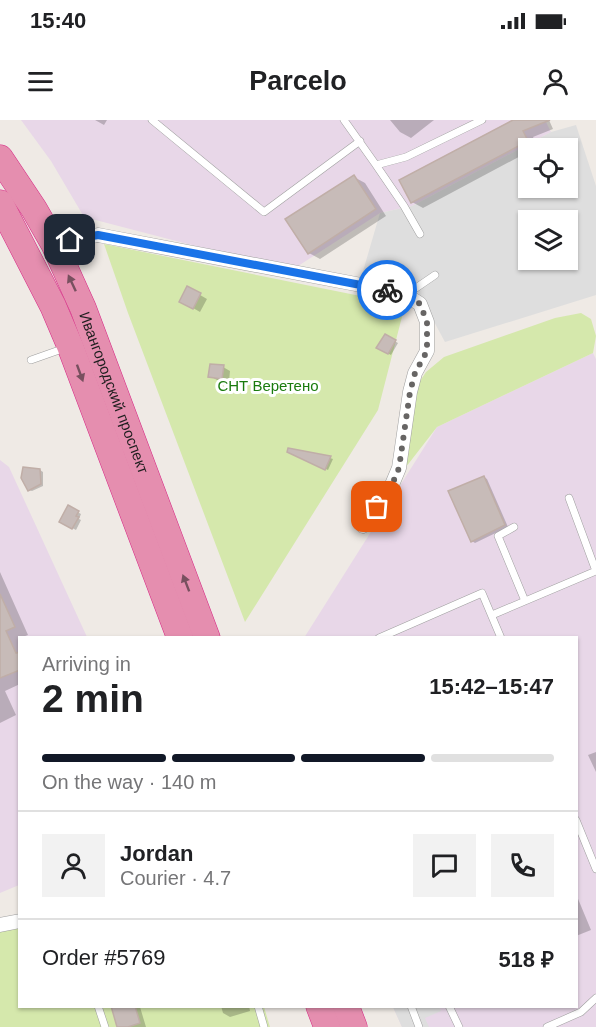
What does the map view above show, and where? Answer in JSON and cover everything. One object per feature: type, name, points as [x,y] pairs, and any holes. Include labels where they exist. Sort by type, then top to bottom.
[{"type":"highway","name":"Ивангородский проспект","points":[[0,158],[34,208],[54,244],[83,308],[206,636]]},
{"type":"highway","name":"Ивангородский проспект","points":[[0,203],[33,265],[70,346],[179,636]]},
{"type":"highway","points":[[320,1008],[327,1027]]},
{"type":"highway","points":[[347,1008],[354,1027]]},
{"type":"street","points":[[54,244],[98,235],[403,292],[420,304],[427,322],[427,351],[415,373],[410,392],[399,468],[391,487],[363,526]]},
{"type":"street","points":[[0,925],[18,921]]},
{"type":"lane","points":[[152,120],[264,212],[360,141]]},
{"type":"lane","points":[[344,120],[404,206],[420,234]]},
{"type":"lane","points":[[376,165],[406,157],[482,120]]},
{"type":"lane","points":[[403,292],[416,288],[435,275]]},
{"type":"lane","points":[[31,360],[70,346]]},
{"type":"lane","points":[[492,615],[596,571],[569,498]]},
{"type":"lane","points":[[514,527],[498,536],[525,601]]},
{"type":"lane","points":[[384,636],[482,593],[500,636]]},
{"type":"lane","points":[[578,825],[596,868]]},
{"type":"lane","points":[[547,1027],[580,1012],[596,998]]},
{"type":"lane","points":[[99,1008],[105,1027]]},
{"type":"lane","points":[[259,1008],[264,1027]]},
{"type":"lane","points":[[412,1008],[419,1027]]},
{"type":"lane","points":[[450,1008],[459,1027]]},
{"type":"shaded area","points":[[21,120],[545,120],[551,132],[540,138],[518,138],[518,150],[412,206],[380,213],[295,268],[207,249],[84,217],[51,161]]},
{"type":"shaded area","points":[[576,125],[596,186],[596,295],[445,342],[413,283],[389,283],[361,278],[380,213],[412,206],[518,150],[518,198],[578,198],[578,138],[540,138],[551,132]]},
{"type":"shaded area","points":[[593,353],[596,359],[596,1027],[402,1027],[393,1008],[578,1008],[578,636],[305,636],[437,427]]},
{"type":"shaded area","points":[[0,460],[9,467],[87,636],[18,636],[18,885],[0,893]]},
{"type":"shaded area","points":[[393,1008],[440,1008],[441,1011],[425,1018],[429,1027],[402,1027]]},
{"type":"green space","name":"СНТ Веретено","points":[[104,244],[405,305],[378,410],[245,622],[128,313]]},
{"type":"green space","points":[[581,313],[591,319],[596,336],[593,353],[437,427],[399,476],[418,384],[426,372],[444,357],[555,318]]},
{"type":"green space","points":[[18,925],[18,1008],[264,1008],[270,1027],[0,1027],[0,929]]},
{"type":"building","points":[[513,120],[550,120],[523,131],[526,138],[518,138],[518,146],[411,203],[399,180]]},
{"type":"building","points":[[354,175],[376,209],[308,254],[285,219]]},
{"type":"building","points":[[187,286],[201,293],[193,309],[179,302]]},
{"type":"building","points":[[385,334],[396,340],[388,354],[376,348]]},
{"type":"building","points":[[210,364],[224,365],[222,379],[208,377]]},
{"type":"building","points":[[288,448],[331,456],[325,470],[287,452]]},
{"type":"building","points":[[23,467],[40,469],[41,484],[28,491],[21,478]]},
{"type":"building","points":[[484,476],[505,525],[471,542],[448,491]]},
{"type":"building","points":[[68,505],[79,511],[76,516],[79,517],[72,529],[59,522]]},
{"type":"building","points":[[0,594],[15,627],[6,631],[16,653],[18,652],[18,671],[0,678]]},
{"type":"building","points":[[112,1008],[136,1008],[140,1023],[128,1027],[117,1027]]},
{"type":"way so far","points":[[377,507],[391,487],[399,468],[407,404],[415,373],[427,351],[428,339],[427,322],[420,304],[403,292],[387,290]]},
{"type":"route","points":[[70,240],[98,235],[387,290]]}]
